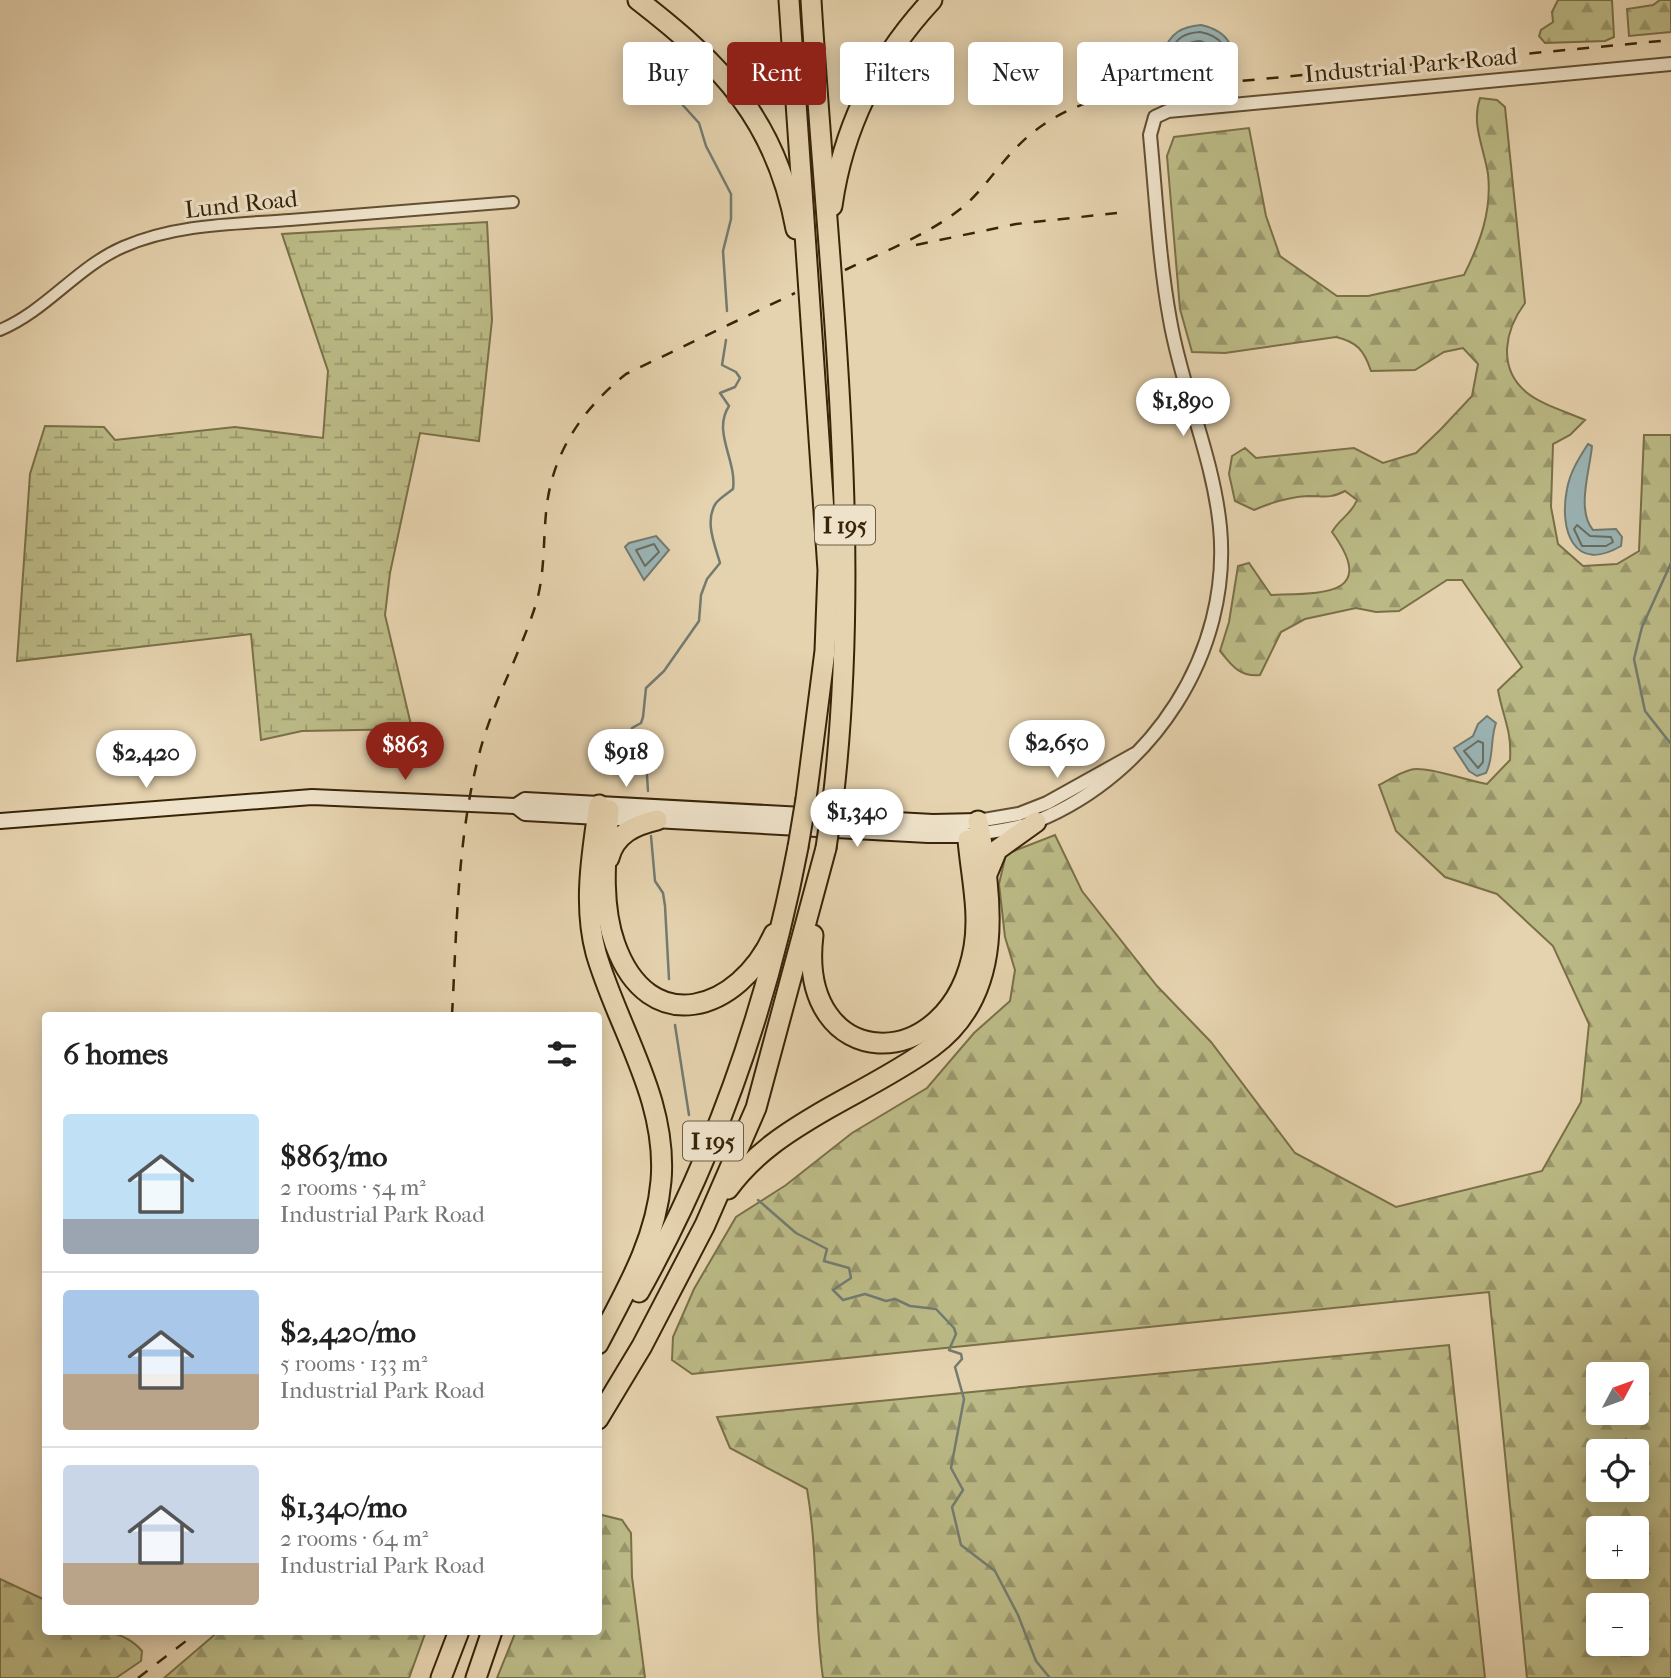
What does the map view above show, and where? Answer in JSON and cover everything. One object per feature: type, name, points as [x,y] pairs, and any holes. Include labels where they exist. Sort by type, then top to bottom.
[{"type":"highway","points":[[638,0],[713,62],[757,120],[777,161],[788,195],[809,318]]},
{"type":"highway","points":[[789,0],[809,318]]},
{"type":"highway","points":[[811,0],[830,249]]},
{"type":"highway","points":[[830,249],[832,203],[858,110],[893,46],[932,0]]},
{"type":"highway","name":"I 195","points":[[602,1412],[642,1346],[705,1225],[756,1108],[826,848],[834,800],[846,643],[844,481],[830,249]]},
{"type":"highway","name":"I 195","points":[[602,1353],[667,1242],[698,1178],[748,1046],[778,947],[787,904],[806,799],[825,651],[828,570],[809,318]]},
{"type":"highway","points":[[604,812],[608,919],[623,963],[651,994],[682,1004],[718,998],[743,981],[769,945],[787,904]]},
{"type":"highway","points":[[602,1336],[648,1243],[659,1194],[662,1161],[652,1100],[603,973],[592,932],[592,855],[604,812]]},
{"type":"highway","points":[[606,872],[610,853],[618,838],[634,828],[657,820]]},
{"type":"highway","points":[[987,886],[993,855],[1003,843],[1035,822]]},
{"type":"highway","points":[[826,848],[813,938],[815,988],[827,1014],[852,1036],[881,1044],[896,1043],[916,1037],[934,1026],[951,1005],[967,974],[976,935],[973,828]]},
{"type":"highway","points":[[705,1225],[742,1171],[774,1142],[931,1047],[953,1027],[975,992],[986,960],[991,921],[987,886],[973,828]]},
{"type":"highway","points":[[441,1678],[458,1635]]},
{"type":"highway","points":[[475,1678],[491,1635]]},
{"type":"main road","name":"Industrial Park Road","points":[[0,821],[312,797],[516,806],[525,800],[657,820],[928,835],[973,828]]},
{"type":"main road","name":"Industrial Park Road","points":[[604,812],[973,828]]},
{"type":"street","name":"Industrial Park Road","points":[[973,828],[1035,822],[1098,789],[1127,767],[1174,708],[1197,669],[1214,616],[1222,566],[1220,529],[1214,488],[1175,347],[1166,296],[1150,135],[1154,117],[1168,111],[1671,64]]},
{"type":"street","name":"Lund Road","points":[[0,330],[32,312],[95,261],[122,247],[161,234],[201,227],[513,202]]},
{"type":"street","name":"Industrial Park Road","points":[[973,828],[1047,803],[1135,754]]},
{"type":"green space","points":[[1558,0],[1612,0],[1614,37],[1605,41],[1545,43],[1539,36],[1541,30],[1553,22],[1552,12]]},
{"type":"green space","points":[[1660,0],[1671,0],[1671,32],[1629,36],[1627,9],[1653,5]]},
{"type":"green space","points":[[1480,98],[1497,100],[1505,107],[1525,303],[1509,336],[1507,348],[1511,371],[1517,382],[1532,396],[1585,420],[1570,435],[1553,444],[1551,507],[1558,544],[1583,566],[1617,564],[1639,551],[1644,435],[1671,435],[1671,1678],[1527,1678],[1489,1292],[692,1374],[672,1360],[673,1337],[694,1289],[736,1217],[786,1185],[852,1133],[927,1088],[974,1033],[1010,1001],[1015,970],[1005,937],[999,884],[1006,854],[1055,835],[1082,891],[1157,986],[1211,1042],[1295,1153],[1396,1207],[1542,1171],[1581,1102],[1589,1024],[1553,946],[1497,894],[1445,877],[1396,831],[1379,785],[1402,773],[1417,769],[1487,784],[1510,760],[1508,732],[1498,690],[1522,667],[1462,580],[1447,580],[1399,611],[1376,612],[1356,608],[1305,619],[1281,632],[1260,675],[1242,672],[1220,651],[1229,622],[1238,566],[1249,563],[1271,595],[1325,591],[1338,587],[1347,580],[1349,569],[1345,553],[1332,532],[1357,500],[1345,491],[1331,496],[1287,499],[1254,510],[1235,501],[1229,474],[1232,456],[1245,448],[1256,458],[1354,448],[1383,463],[1416,453],[1472,396],[1478,364],[1463,348],[1444,352],[1415,370],[1371,371],[1359,348],[1336,337],[1225,353],[1192,352],[1180,309],[1167,156],[1174,137],[1249,128],[1266,216],[1280,256],[1337,296],[1368,296],[1464,275],[1480,239],[1488,201],[1488,174],[1477,117]]},
{"type":"green space","points":[[487,222],[492,320],[479,441],[420,433],[390,573],[385,615],[412,729],[302,731],[261,740],[251,634],[17,661],[30,474],[45,426],[104,427],[115,440],[235,427],[323,438],[328,371],[282,234]]},
{"type":"green space","points":[[1449,1345],[1485,1678],[823,1678],[807,1489],[730,1448],[717,1417]]},
{"type":"green space","points":[[602,1515],[622,1520],[631,1533],[632,1577],[645,1678],[497,1678],[514,1635],[602,1635]]},
{"type":"green space","points":[[0,1579],[42,1599],[42,1635],[119,1635],[133,1642],[142,1651],[141,1661],[116,1678],[0,1678]]},
{"type":"green space","points":[[214,1635],[425,1635],[409,1678],[164,1678]]},
{"type":"water","points":[[1201,25],[1210,28],[1228,42],[1168,42],[1173,35],[1187,27]]},
{"type":"water","points":[[1588,444],[1592,446],[1585,489],[1588,522],[1593,530],[1616,529],[1622,537],[1621,546],[1605,553],[1591,555],[1581,551],[1573,543],[1565,519],[1568,483]]},
{"type":"water","points":[[656,536],[669,550],[644,580],[625,547],[629,543]]},
{"type":"water","points":[[1487,716],[1496,723],[1490,761],[1486,773],[1477,776],[1469,771],[1454,748],[1473,736],[1478,724]]},
{"type":"waterway","points":[[683,105],[699,123],[706,146],[731,194],[731,219],[723,251],[727,311]]},
{"type":"waterway","points":[[648,791],[646,760],[640,739],[633,737],[632,728],[641,723],[646,688],[664,671],[699,621],[701,595],[707,579],[720,563],[711,517],[718,501],[733,489],[732,467],[723,426],[729,406],[720,393],[735,387],[740,378],[736,372],[722,365],[726,340]]},
{"type":"waterway","points":[[1671,563],[1642,627],[1634,659],[1645,711],[1671,744]]},
{"type":"waterway","points":[[651,836],[655,881],[663,893],[665,906],[669,979]]},
{"type":"waterway","points":[[675,1025],[689,1115]]},
{"type":"waterway","points":[[758,1200],[796,1233],[827,1249],[824,1261],[849,1268],[851,1278],[833,1290],[843,1300],[865,1294],[886,1301],[895,1299],[910,1306],[936,1309],[954,1328],[956,1334],[949,1350],[961,1354],[962,1359],[955,1367],[964,1399],[951,1468],[963,1490],[952,1507],[961,1545],[995,1571],[1018,1615],[1036,1661],[1050,1678]]},
{"type":"railway","points":[[845,270],[906,242],[950,217],[970,201],[1027,137],[1057,116],[1108,97],[1146,90],[1671,40]]},
{"type":"railway","points":[[916,245],[1016,224],[1117,213]]},
{"type":"railway","points":[[452,1012],[459,882],[472,783],[485,733],[529,625],[538,595],[549,492],[562,453],[582,419],[626,374],[795,293]]},
{"type":"railway","points":[[138,1678],[194,1635]]}]
